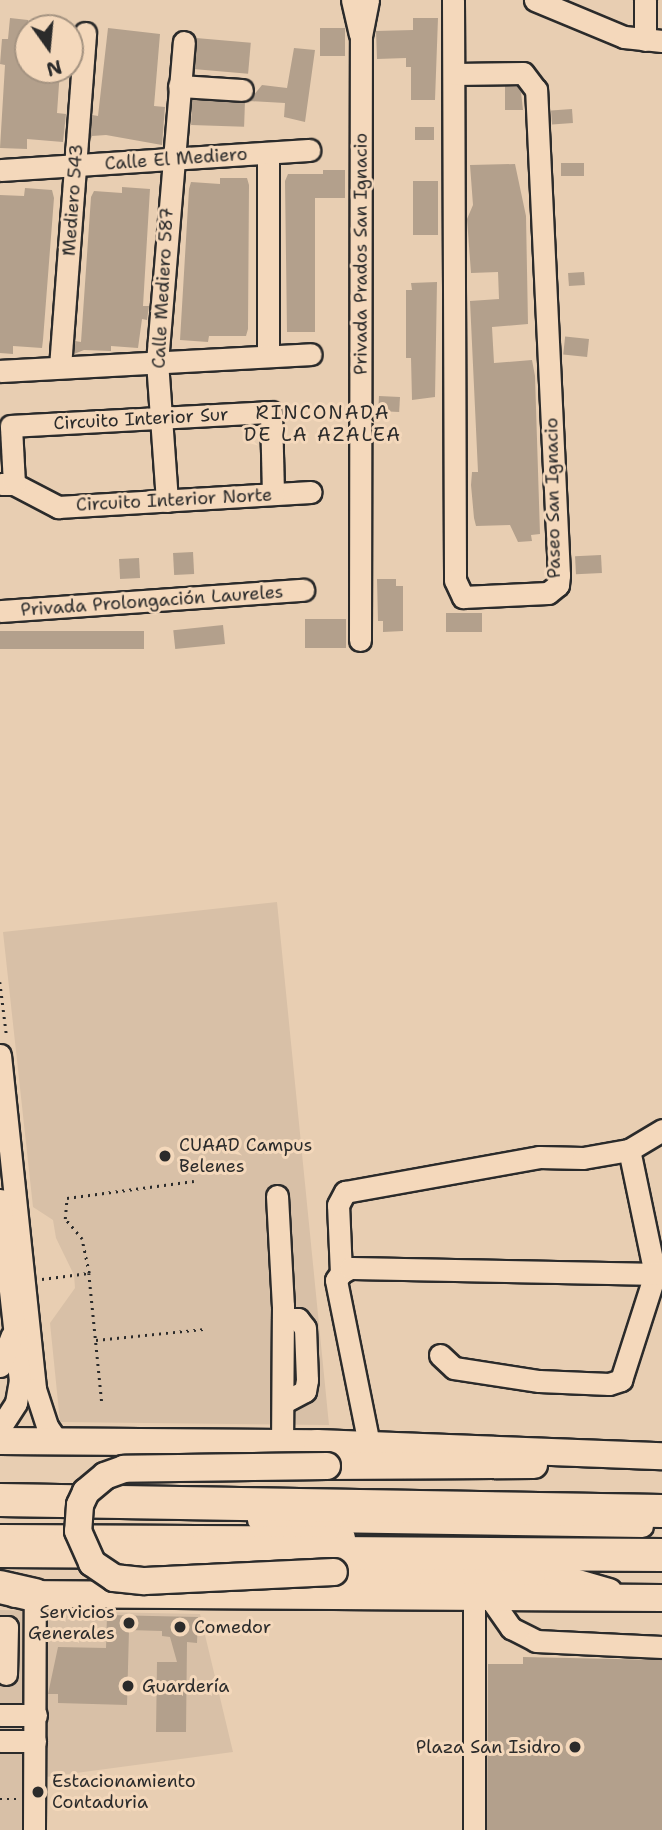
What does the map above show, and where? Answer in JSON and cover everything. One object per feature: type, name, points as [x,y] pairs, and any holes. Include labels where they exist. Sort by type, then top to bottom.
[{"type":"highway","points":[[0,1500],[662,1511]]},
{"type":"highway","points":[[0,1550],[662,1555]]},
{"type":"highway","points":[[0,1587],[35,1595]]},
{"type":"main road","points":[[0,1441],[282,1442],[662,1456]]},
{"type":"main road","points":[[618,1454],[599,1462],[559,1465],[196,1466],[114,1472],[95,1483],[82,1498],[78,1531],[92,1563],[114,1578],[145,1581],[334,1572],[573,1578],[624,1598]]},
{"type":"main road","points":[[0,1593],[662,1598]]},
{"type":"street","points":[[352,0],[361,36]]},
{"type":"street","points":[[361,36],[368,0]]},
{"type":"street","name":"Paseo San Ignacio","points":[[453,0],[455,580],[463,597],[548,593],[558,585],[559,575],[536,90],[523,73],[455,74]]},
{"type":"street","points":[[535,0],[607,31],[653,40],[644,0],[662,1]]},
{"type":"street","name":"Mediero 543","points":[[60,367],[85,33]]},
{"type":"street","name":"Privada Prados San Ignacio","points":[[360,640],[361,36]]},
{"type":"street","name":"Calle Mediero 587","points":[[167,501],[157,362],[171,159],[184,42]]},
{"type":"street","points":[[179,86],[243,90]]},
{"type":"street","name":"Calle El Mediero","points":[[0,170],[309,150]]},
{"type":"street","points":[[268,153],[268,356]]},
{"type":"street","points":[[0,371],[311,354]]},
{"type":"street","name":"Circuito Interior Sur","points":[[7,484],[11,426],[271,412],[273,494]]},
{"type":"street","name":"Circuito Interior Norte","points":[[7,484],[58,507],[311,492]]},
{"type":"street","name":"Privada Prolongación Laureles","points":[[0,611],[303,590]]},
{"type":"street","points":[[0,1055],[25,1281],[16,1403],[0,1427]]},
{"type":"street","points":[[341,1273],[338,1205],[345,1192],[539,1157],[583,1158],[629,1150],[662,1130]]},
{"type":"street","points":[[440,1355],[454,1368],[469,1371],[539,1381],[614,1383],[628,1367],[659,1274],[629,1150]]},
{"type":"street","points":[[276,1196],[283,1319],[298,1319],[306,1328],[305,1391],[284,1402],[282,1442]]},
{"type":"street","points":[[0,1200],[17,1368],[57,1441]]},
{"type":"street","points":[[369,1444],[336,1280],[341,1273],[350,1268],[659,1274]]},
{"type":"street","points":[[0,1514],[662,1526]]},
{"type":"street","points":[[0,1535],[662,1539]]},
{"type":"street","points":[[34,1830],[35,1595]]},
{"type":"street","points":[[482,1598],[511,1628],[536,1641],[662,1647]]},
{"type":"street","points":[[474,1830],[482,1598]]},
{"type":"street","points":[[3,1631],[3,1670],[34,1671]]},
{"type":"street","points":[[0,1707],[36,1711]]},
{"type":"street","points":[[0,1715],[36,1711]]},
{"type":"street","points":[[0,1741],[35,1746]]},
{"type":"street","points":[[0,1752],[35,1746]]},
{"type":"path","points":[[102,1404],[89,1273],[82,1239],[65,1219],[66,1198],[194,1181]]},
{"type":"path","points":[[25,1281],[89,1273]]},
{"type":"path","points":[[96,1340],[205,1329]]},
{"type":"path","points":[[0,1799],[29,1799]]},
{"type":"shaded area","name":"CUAAD Campus Belenes","points":[[277,902],[329,1425],[60,1422],[50,1323],[75,1288],[74,1275],[56,1238],[53,1220],[33,1207],[3,932]]},
{"type":"shaded area","points":[[0,1610],[200,1614],[233,1752],[46,1777],[46,1830],[0,1830]]},
{"type":"building","points":[[10,18],[14,18],[14,84],[59,84],[57,113],[66,114],[63,142],[27,139],[27,149],[0,148],[5,65],[0,64],[2,39],[8,39]]},
{"type":"building","points":[[413,18],[438,18],[435,100],[411,100],[411,67],[406,67],[406,58],[377,59],[376,31],[413,30]]},
{"type":"building","points":[[108,28],[160,34],[154,106],[165,107],[162,145],[106,135],[92,136],[90,141],[92,115],[98,116]]},
{"type":"building","points":[[320,28],[345,28],[345,56],[320,56]]},
{"type":"building","points":[[196,38],[251,43],[248,74],[193,69]]},
{"type":"building","points":[[294,48],[315,50],[305,122],[284,117],[285,103],[249,101],[262,85],[287,88]]},
{"type":"building","points":[[505,86],[517,86],[521,92],[523,110],[505,110]]},
{"type":"building","points":[[192,100],[245,102],[244,127],[191,125]]},
{"type":"building","points":[[572,109],[573,123],[552,124],[551,110]]},
{"type":"building","points":[[415,127],[434,127],[434,140],[415,140]]},
{"type":"building","points":[[561,163],[584,163],[584,176],[561,176]]},
{"type":"building","points":[[515,164],[526,216],[528,324],[492,327],[494,363],[532,360],[535,376],[540,534],[531,535],[532,541],[518,542],[510,525],[476,526],[474,518],[472,472],[478,472],[470,301],[499,299],[498,272],[471,273],[467,219],[473,205],[470,165]]},
{"type":"building","points":[[323,170],[345,170],[345,198],[315,198],[315,332],[287,332],[285,181],[288,174],[323,174]]},
{"type":"building","points":[[220,178],[247,178],[249,185],[248,329],[246,336],[209,336],[208,342],[180,340],[189,189],[191,182],[220,184]]},
{"type":"building","points":[[413,181],[438,181],[438,235],[413,235]]},
{"type":"building","points":[[122,187],[150,189],[143,306],[149,306],[147,320],[142,319],[138,348],[111,346],[111,351],[84,350],[74,354],[75,341],[81,342],[91,197],[94,191],[122,193]]},
{"type":"building","points":[[25,188],[52,190],[54,198],[42,348],[13,346],[13,354],[0,353],[0,195],[24,196]]},
{"type":"building","points":[[584,272],[585,285],[569,286],[568,273]]},
{"type":"building","points":[[437,282],[435,397],[412,400],[411,358],[406,358],[406,290],[412,290],[411,283]]},
{"type":"building","points":[[565,336],[589,339],[587,357],[563,354]]},
{"type":"building","points":[[379,396],[400,397],[399,412],[378,411]]},
{"type":"building","points":[[193,552],[194,574],[174,575],[173,553]]},
{"type":"building","points":[[601,555],[602,573],[576,574],[575,556]]},
{"type":"building","points":[[139,558],[140,578],[120,579],[119,559]]},
{"type":"building","points":[[377,579],[396,579],[396,586],[403,586],[403,631],[383,632],[383,621],[378,621]]},
{"type":"building","points":[[446,613],[482,613],[482,632],[446,632]]},
{"type":"building","points":[[305,619],[346,619],[346,648],[305,648]]},
{"type":"building","points":[[223,625],[225,644],[175,649],[173,630]]},
{"type":"building","points":[[0,631],[144,631],[144,649],[0,649]]},
{"type":"building","points":[[107,1615],[198,1617],[197,1643],[187,1642],[186,1732],[156,1732],[157,1662],[177,1662],[170,1637],[162,1636],[162,1631],[129,1630],[127,1705],[58,1703],[58,1694],[48,1694],[58,1647],[106,1648]]},
{"type":"building","name":"Plaza San Isidro","points":[[523,1657],[662,1660],[662,1830],[487,1830],[488,1664],[523,1664]]},
{"type":"place","name":"CUAAD Campus Belenes","points":[[165,1156]]},
{"type":"place","name":"Servicios Generales","points":[[129,1623]]},
{"type":"place","name":"Comedor","points":[[180,1627]]},
{"type":"place","name":"Guardería","points":[[128,1686]]},
{"type":"place","name":"Plaza San Isidro","points":[[575,1747]]},
{"type":"place","name":"Estacionamiento Contaduria","points":[[38,1792]]},
{"type":"district","name":"RINCONADA DE LA AZALEA","points":[[323,424]]}]
